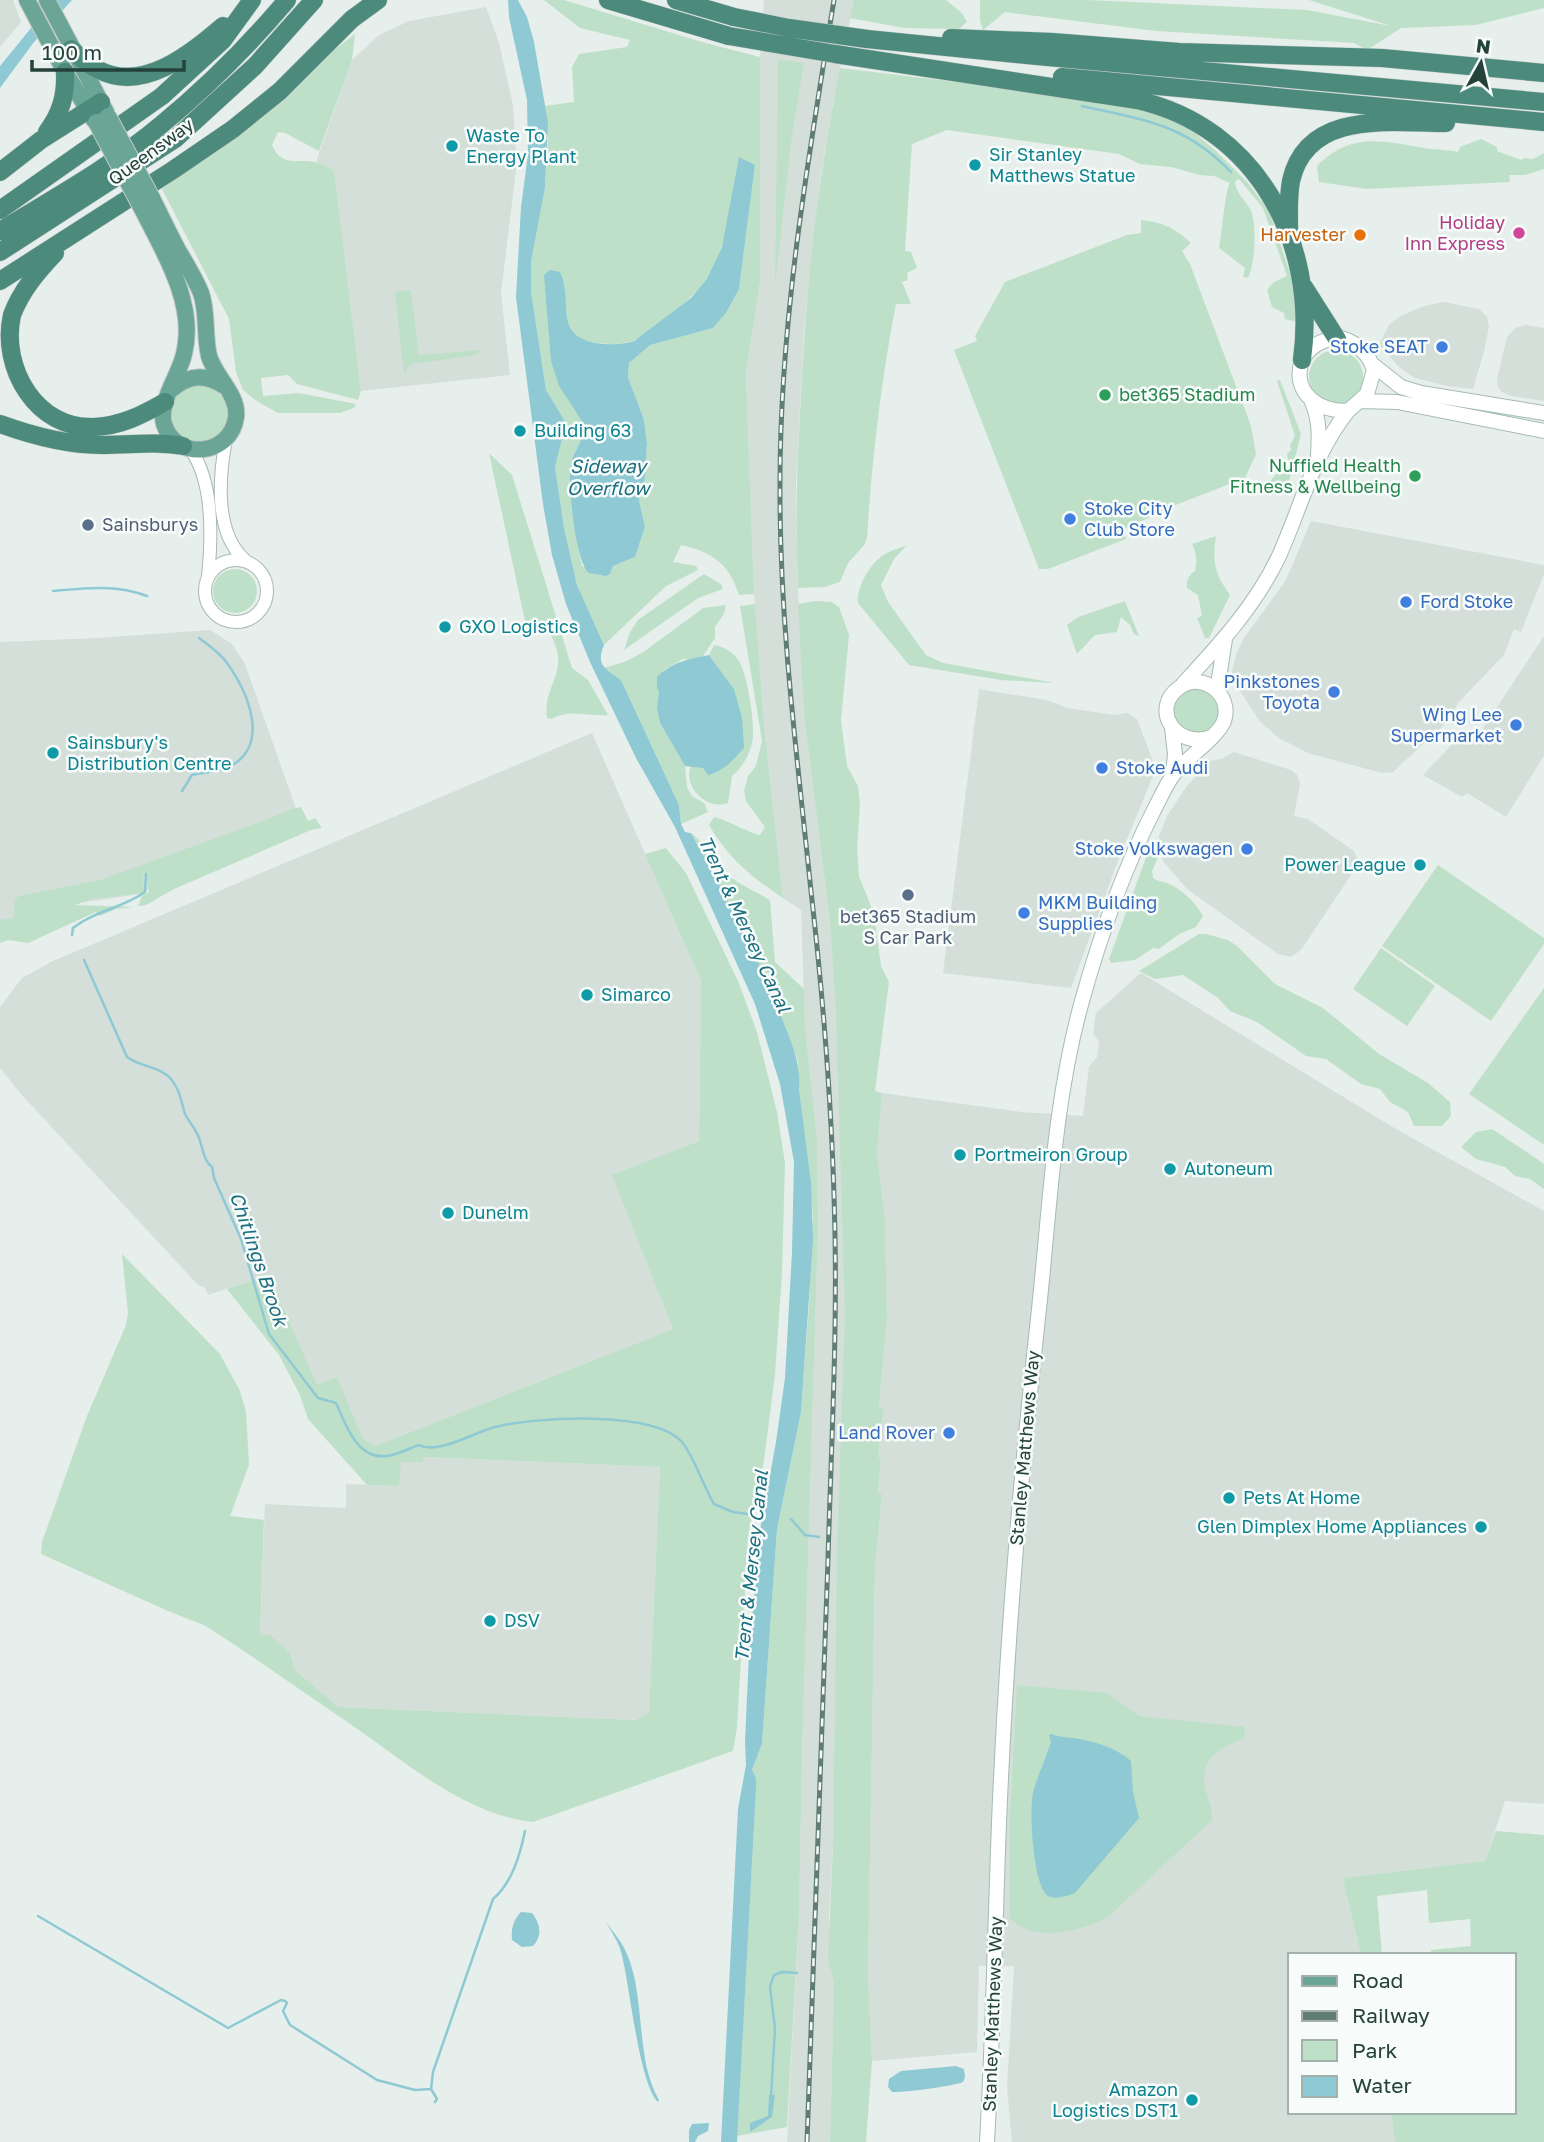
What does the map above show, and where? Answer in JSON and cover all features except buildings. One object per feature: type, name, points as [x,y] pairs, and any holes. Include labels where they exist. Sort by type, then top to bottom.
[{"type":"highway","points":[[65,50],[104,73],[133,77],[151,74],[160,71],[211,36],[252,0]]},
{"type":"highway","points":[[0,210],[162,96],[223,40],[252,0]]},
{"type":"highway","name":"Queensway","points":[[0,232],[100,169],[160,125],[219,72],[287,0]]},
{"type":"highway","name":"Queensway","points":[[0,251],[175,139],[255,66],[314,0]]},
{"type":"highway","points":[[0,281],[233,129],[280,90],[352,19],[378,0]]},
{"type":"highway","points":[[608,0],[729,36],[1157,104],[1192,119],[1224,140],[1264,185],[1290,233]]},
{"type":"highway","points":[[676,0],[734,17],[801,30],[867,38],[1544,102]]},
{"type":"highway","points":[[867,38],[990,38],[1179,52],[1382,58],[1544,73]]},
{"type":"highway","points":[[1070,59],[1179,52]]},
{"type":"highway","points":[[926,67],[1544,122]]},
{"type":"highway","points":[[41,140],[61,110],[66,86],[65,72]]},
{"type":"highway","points":[[0,172],[41,140],[98,112]]},
{"type":"highway","points":[[1302,360],[1304,287],[1290,233],[1289,194],[1295,170],[1314,142],[1335,129],[1359,123],[1544,122]]},
{"type":"highway","points":[[72,236],[25,289],[11,318],[8,340],[15,379],[39,409],[74,425],[93,428],[136,418],[168,396]]},
{"type":"highway","points":[[1304,287],[1337,339]]},
{"type":"highway","points":[[0,424],[44,438],[76,444],[165,443],[187,448]]},
{"type":"main road","points":[[47,0],[65,50],[146,202],[200,292],[209,354],[234,401],[236,415],[234,427],[226,440],[212,448],[187,448],[173,439],[164,425],[163,412],[185,352],[187,335],[178,284],[146,202]]},
{"type":"main road","points":[[30,6],[65,50],[65,72],[98,112]]},
{"type":"main road","points":[[1317,462],[1320,431],[1318,416],[1300,384],[1302,360],[1316,344],[1330,339],[1356,344],[1372,364],[1401,387],[1421,393],[1544,413]]},
{"type":"main road","points":[[1182,685],[1200,682],[1210,685],[1224,702],[1225,717],[1220,728],[1211,737],[1190,740],[1172,728],[1168,720],[1167,705],[1170,697],[1226,638],[1278,558],[1317,462],[1336,425],[1361,401],[1371,387],[1374,375],[1372,364]]},
{"type":"main road","points":[[168,396],[185,380],[200,377],[224,386]]},
{"type":"main road","points":[[1361,401],[1397,401],[1544,431]]},
{"type":"main road","points":[[1312,402],[1329,410],[1348,411]]},
{"type":"main road","points":[[1217,691],[1226,638]]},
{"type":"main road","name":"Stanley Matthews Way","points":[[1172,728],[1175,754],[1173,775]]},
{"type":"main road","name":"Stanley Matthews Way","points":[[987,2142],[996,1964],[999,1825],[1012,1593],[1030,1388],[1060,1110],[1082,1003],[1105,926],[1138,842],[1173,775],[1211,737]]},
{"type":"street","points":[[187,448],[199,460],[205,476],[210,537],[205,595],[212,611],[228,621],[249,619],[262,607],[267,588],[260,570],[235,552],[227,535],[220,485],[226,440]]},
{"type":"street","points":[[208,576],[223,561],[245,560]]},
{"type":"shaded area","points":[[0,0],[13,0],[21,22],[0,47]]},
{"type":"shaded area","points":[[764,0],[854,0],[821,173],[804,331],[796,484],[804,715],[830,922],[836,1016],[851,1155],[829,1916],[834,1983],[830,2142],[787,2142],[799,1915],[818,1232],[817,1137],[805,1025],[801,910],[783,898],[764,725],[754,594],[746,373],[760,283],[760,57]]},
{"type":"shaded area","points":[[486,7],[499,43],[513,105],[517,162],[501,293],[510,375],[361,391],[334,171],[316,162],[352,60],[379,35],[409,21]]},
{"type":"shaded area","points":[[1444,302],[1479,309],[1487,317],[1489,326],[1484,352],[1473,389],[1415,378],[1400,368],[1379,345],[1389,325],[1400,316],[1424,306]]},
{"type":"shaded area","points":[[1526,325],[1544,328],[1544,401],[1511,396],[1498,387],[1497,379],[1507,337],[1515,328]]},
{"type":"shaded area","points":[[1311,521],[1544,565],[1544,574],[1521,632],[1514,629],[1504,655],[1458,703],[1449,720],[1393,772],[1382,773],[1308,753],[1279,738],[1260,722],[1231,677],[1236,654],[1244,638],[1286,580]]},
{"type":"shaded area","name":"Sainsbury's Distribution Centre","points":[[210,630],[232,644],[245,664],[299,817],[140,894],[80,903],[0,943],[0,642]]},
{"type":"shaded area","points":[[1544,636],[1544,756],[1506,817],[1467,793],[1462,797],[1423,775],[1462,734],[1476,739]]},
{"type":"shaded area","points":[[979,689],[1046,700],[1068,708],[1114,715],[1127,713],[1137,719],[1156,769],[1119,858],[1071,988],[943,973]]},
{"type":"shaded area","points":[[592,733],[701,981],[699,1141],[613,1175],[673,1329],[375,1446],[363,1439],[337,1378],[317,1386],[269,1275],[208,1295],[205,1288],[198,1285],[21,1094],[0,1068],[0,1007],[22,978],[53,961]]},
{"type":"shaded area","points":[[1234,752],[1291,770],[1297,775],[1300,783],[1294,816],[1308,819],[1354,851],[1358,860],[1357,866],[1301,950],[1291,957],[1278,954],[1187,889],[1163,861],[1159,848],[1159,836],[1167,816],[1187,786],[1210,761]]},
{"type":"shaded area","points":[[1141,973],[1396,1129],[1544,1211],[1544,1804],[1505,1801],[1485,1861],[1344,1878],[1361,1953],[1288,1953],[1288,2114],[1391,2114],[1395,2142],[1012,2142],[1007,2087],[1014,1966],[979,1966],[977,2052],[872,2061],[868,1975],[875,1569],[882,1495],[878,1494],[881,1458],[878,1457],[884,1409],[879,1408],[887,1318],[885,1218],[877,1154],[882,1093],[1021,1112],[1083,1116],[1089,1067],[1097,1057],[1099,1042],[1093,1033],[1096,1013]]},
{"type":"shaded area","points":[[424,1457],[660,1467],[649,1712],[636,1720],[338,1707],[295,1670],[290,1653],[260,1636],[265,1504],[346,1508],[346,1484],[398,1486],[400,1461],[422,1462]]},
{"type":"green space","points":[[544,0],[564,0],[760,57],[760,283],[746,373],[754,594],[739,595],[730,575],[718,561],[702,551],[681,545],[673,562],[696,566],[698,570],[666,586],[604,645],[577,585],[564,528],[555,467],[566,423],[546,390],[531,291],[531,262],[545,188],[548,140],[545,106],[574,102],[572,67],[579,54],[627,47],[630,40],[580,28]],"holes":[[[739,158],[755,165],[739,289],[726,313],[713,328],[649,345],[629,363],[628,377],[644,420],[647,444],[644,490],[639,500],[645,527],[635,557],[613,566],[610,574],[582,566],[570,485],[573,458],[584,429],[583,423],[559,386],[564,280],[566,315],[570,328],[577,337],[588,342],[610,344],[629,342],[648,332],[694,294],[708,278],[725,235]]]},
{"type":"green space","points":[[854,0],[946,0],[962,13],[967,22],[959,29],[904,28],[850,18]]},
{"type":"green space","points":[[980,0],[1088,0],[1307,10],[1391,26],[1309,0],[1544,0],[1544,8],[1476,25],[1401,28],[1367,50],[1354,43],[1156,31],[1005,12],[983,30]]},
{"type":"green space","points":[[355,34],[352,60],[319,151],[278,132],[272,145],[286,160],[311,161],[334,170],[361,391],[358,400],[297,384],[288,375],[261,378],[263,396],[299,393],[356,404],[354,408],[340,413],[278,413],[243,390],[236,372],[229,319],[162,189],[295,90],[334,50]]},
{"type":"green space","points":[[778,59],[804,63],[792,135],[775,286]]},
{"type":"green space","points":[[840,68],[1081,97],[1139,108],[1184,124],[1248,183],[1269,211],[1291,276],[1297,322],[1285,319],[1284,313],[1272,307],[1267,290],[1274,282],[1287,276],[1263,208],[1239,179],[1235,181],[1235,185],[1251,211],[1255,235],[1254,255],[1248,278],[1243,277],[1245,268],[1219,248],[1230,183],[1214,176],[1140,164],[1119,154],[947,130],[912,144],[905,251],[911,252],[917,268],[907,273],[908,280],[902,282],[911,304],[896,304],[878,420],[867,538],[848,563],[840,582],[825,587],[798,588],[798,468],[806,314],[819,190]]},
{"type":"green space","points":[[1481,139],[1497,147],[1497,151],[1521,160],[1533,159],[1544,153],[1544,169],[1525,175],[1509,175],[1510,182],[1367,189],[1319,182],[1317,166],[1330,155],[1357,143],[1384,142],[1458,152],[1460,147]]},
{"type":"green space","name":"bet365 Stadium","points":[[1141,220],[1168,227],[1191,243],[1182,251],[1190,264],[1251,426],[1256,454],[1245,478],[1173,506],[1123,530],[1126,539],[1048,569],[1039,569],[954,350],[977,341],[975,336],[1005,282],[1127,235],[1141,233]]},
{"type":"green space","points":[[411,290],[419,355],[482,350],[476,355],[413,364],[404,375],[395,292]]},
{"type":"green space","points":[[1336,350],[1355,358],[1363,377],[1355,396],[1336,404],[1317,396],[1309,377],[1317,358]]},
{"type":"green space","points":[[1280,380],[1301,434],[1287,489],[1279,494],[1275,489],[1278,482],[1270,482],[1285,466],[1295,436],[1277,381]]},
{"type":"green space","points":[[193,385],[205,385],[220,393],[228,408],[228,420],[220,435],[205,443],[193,443],[178,435],[170,420],[170,408],[178,393]]},
{"type":"green space","points":[[489,453],[512,475],[572,668],[588,680],[608,715],[573,713],[547,718],[548,696],[557,669],[556,647],[550,634],[532,631],[525,621]]},
{"type":"green space","points":[[1216,536],[1216,568],[1230,595],[1209,638],[1205,638],[1197,618],[1202,616],[1198,595],[1187,588],[1187,583],[1196,567],[1196,554],[1192,544]]},
{"type":"green space","points":[[907,545],[894,559],[881,585],[888,602],[926,655],[943,663],[1055,683],[1001,680],[909,665],[858,603],[859,590],[875,563],[885,554]]},
{"type":"green space","points":[[235,569],[251,575],[257,591],[251,607],[235,613],[219,607],[213,591],[219,575]]},
{"type":"green space","points":[[704,574],[721,584],[723,589],[698,598],[624,650],[630,632],[638,620]]},
{"type":"green space","points":[[1125,601],[1139,636],[1134,634],[1130,625],[1121,617],[1117,632],[1095,635],[1077,654],[1067,625],[1078,617]]},
{"type":"green space","points":[[832,602],[839,607],[849,635],[841,720],[847,766],[858,786],[859,876],[874,914],[881,966],[889,982],[875,1091],[882,1093],[877,1154],[885,1218],[887,1318],[879,1407],[884,1408],[878,1457],[881,1458],[878,1493],[882,1494],[875,1569],[868,1975],[872,2061],[866,2142],[830,2142],[834,1983],[828,1959],[845,1314],[836,1016],[830,922],[804,715],[798,604]]},
{"type":"green space","points":[[755,604],[764,725],[783,898],[741,866],[709,825],[714,817],[760,835],[765,827],[746,801],[744,791],[748,776],[756,766],[762,741],[740,606]]},
{"type":"green space","points":[[726,605],[724,614],[715,627],[715,638],[703,656],[694,660],[683,659],[664,670],[657,709],[660,723],[685,766],[687,787],[692,796],[704,803],[708,812],[681,824],[679,805],[621,680],[604,668],[627,661],[645,651],[703,608]]},
{"type":"green space","points":[[714,645],[729,651],[740,663],[748,691],[753,727],[749,753],[732,776],[728,803],[720,805],[705,800],[693,789],[689,774],[691,766],[703,768],[734,689],[709,655]]},
{"type":"green space","points":[[1196,687],[1212,694],[1219,710],[1212,726],[1196,733],[1180,726],[1173,710],[1180,694]]},
{"type":"green space","points":[[301,807],[308,821],[315,818],[322,828],[311,830],[174,889],[146,905],[138,906],[142,896],[149,892],[146,875],[143,874],[144,893],[92,899],[75,905],[134,907],[116,909],[100,916],[96,912],[28,943],[8,940],[0,943],[0,920],[13,918],[15,899],[19,896],[100,880]]},
{"type":"green space","points":[[691,833],[727,874],[770,900],[775,962],[804,989],[805,1025],[817,1137],[818,1232],[799,1915],[787,2127],[737,2136],[756,1789],[752,1766],[762,1744],[777,1529],[801,1412],[813,1216],[798,1061],[773,994],[748,940]]},
{"type":"green space","points":[[1152,840],[1160,853],[1152,871],[1153,878],[1184,894],[1203,916],[1196,927],[1179,934],[1159,949],[1153,948],[1135,960],[1111,963],[1109,959],[1148,852],[1153,849]]},
{"type":"green space","points":[[666,848],[686,873],[738,981],[757,1032],[777,1112],[785,1163],[782,1273],[775,1374],[764,1461],[748,1537],[737,1727],[733,1751],[533,1822],[485,1810],[462,1799],[418,1772],[206,1626],[41,1554],[42,1542],[87,1416],[126,1325],[128,1313],[122,1254],[220,1354],[240,1391],[246,1412],[249,1465],[230,1516],[264,1520],[260,1635],[270,1635],[290,1653],[295,1670],[338,1707],[636,1720],[649,1712],[660,1467],[424,1457],[423,1462],[401,1462],[399,1486],[367,1485],[308,1419],[300,1395],[279,1355],[227,1289],[269,1275],[317,1385],[337,1377],[363,1439],[375,1446],[673,1329],[612,1175],[699,1141],[701,981],[645,854]]},
{"type":"green space","points":[[1438,865],[1544,938],[1544,944],[1491,1021],[1382,946]]},
{"type":"green space","points":[[1199,934],[1228,940],[1275,984],[1323,1008],[1379,1054],[1428,1083],[1450,1102],[1451,1116],[1442,1126],[1414,1126],[1408,1112],[1390,1102],[1380,1089],[1361,1084],[1326,1059],[1306,1056],[1257,1022],[1230,1011],[1218,998],[1183,975],[1155,979],[1139,971]]},
{"type":"green space","points":[[1381,948],[1435,986],[1407,1026],[1353,989]]},
{"type":"green space","points":[[1544,988],[1544,1145],[1469,1094]]},
{"type":"green space","points":[[1492,1129],[1544,1164],[1544,1189],[1530,1179],[1515,1176],[1505,1167],[1476,1159],[1461,1147],[1476,1132]]},
{"type":"green space","points":[[1017,1685],[1107,1693],[1139,1716],[1245,1727],[1244,1739],[1220,1750],[1205,1769],[1205,1786],[1212,1820],[1108,1917],[1085,1927],[1045,1933],[1020,1926],[1010,1918],[1010,1813]]},
{"type":"green space","points":[[1496,1831],[1544,1835],[1544,2142],[1395,2142],[1391,2114],[1516,2114],[1516,1953],[1432,1953],[1431,1950],[1471,1946],[1470,1919],[1429,1923],[1427,1890],[1377,1896],[1382,1953],[1361,1953],[1343,1878],[1485,1861]]},
{"type":"water","points":[[54,0],[72,0],[34,42],[0,88],[0,66]]},
{"type":"water","points":[[508,0],[518,0],[527,17],[548,123],[545,188],[531,262],[531,291],[546,390],[566,423],[555,467],[564,528],[577,585],[604,645],[601,662],[621,680],[679,805],[681,824],[685,832],[691,833],[740,926],[786,1030],[799,1071],[811,1183],[813,1240],[801,1412],[777,1529],[762,1744],[752,1769],[756,1789],[737,2142],[721,2142],[738,1809],[746,1765],[749,1653],[760,1530],[785,1378],[794,1162],[780,1084],[755,1004],[675,827],[636,758],[590,662],[566,604],[552,555],[516,297],[521,207],[528,154],[527,100],[509,17]]},
{"type":"water","name":"Sideway Overflow","points":[[739,157],[755,165],[739,289],[726,313],[713,328],[650,345],[629,363],[628,377],[644,420],[647,444],[644,490],[639,500],[645,527],[635,557],[613,566],[610,574],[606,576],[589,573],[584,566],[576,538],[570,487],[572,458],[583,434],[583,423],[559,386],[551,361],[544,275],[550,270],[560,272],[564,283],[569,325],[582,339],[601,344],[634,341],[691,298],[707,279],[722,247]]},
{"type":"water","points":[[709,655],[734,689],[742,718],[744,748],[724,768],[708,775],[703,768],[685,766],[660,723],[657,677],[675,665]]},
{"type":"water","points":[[1051,1734],[1104,1745],[1131,1761],[1133,1792],[1139,1818],[1075,1893],[1058,1898],[1048,1896],[1043,1889],[1035,1862],[1032,1828],[1032,1798],[1051,1742]]},
{"type":"water","points":[[521,1912],[532,1913],[537,1921],[539,1934],[533,1946],[522,1947],[512,1940],[513,1925]]},
{"type":"water","points":[[606,1922],[623,1946],[633,1971],[643,2047],[658,2102],[651,2092],[640,2056],[621,1952]]},
{"type":"water","points":[[956,2066],[964,2069],[963,2082],[897,2092],[892,2092],[888,2087],[889,2079],[901,2071]]},
{"type":"water","points":[[769,2095],[775,2095],[772,2117],[750,2132],[750,2123],[768,2116]]},
{"type":"water","points":[[709,2123],[708,2131],[698,2136],[695,2142],[689,2142],[692,2124]]},
{"type":"waterway","points":[[1082,106],[1144,120],[1179,133],[1214,156],[1231,172]]},
{"type":"waterway","name":"Chitlings Brook","points":[[53,591],[112,588],[147,596]]},
{"type":"waterway","name":"Chitlings Brook","points":[[182,791],[192,775],[225,769],[242,757],[250,745],[253,732],[248,702],[235,675],[221,656],[199,638]]},
{"type":"waterway","name":"Chitlings Brook","points":[[72,935],[73,928],[81,922],[145,892],[146,874]]},
{"type":"waterway","name":"Chitlings Brook","points":[[84,960],[127,1057],[161,1071],[176,1087],[185,1114],[198,1135],[241,1239],[269,1334],[318,1398],[336,1403],[360,1447],[377,1456],[387,1456],[419,1445],[446,1445],[495,1427],[537,1421],[593,1419],[646,1425],[667,1432],[682,1442],[714,1504],[733,1512],[748,1514]]},
{"type":"waterway","points":[[791,1519],[805,1535],[819,1537]]},
{"type":"waterway","points":[[435,2102],[437,2099],[431,2089],[433,2072],[493,1899],[510,1877],[525,1831]]},
{"type":"waterway","points":[[38,1916],[228,2028],[281,2000],[285,2001],[287,2003],[283,2011],[290,2025],[377,2080],[415,2090],[431,2089]]},
{"type":"waterway","points":[[771,2097],[775,2029],[770,1986],[774,1975],[782,1972],[797,1973]]},
{"type":"railway","points":[[807,2142],[833,1398],[835,1236],[824,1020],[782,585],[780,482],[781,421],[790,300],[805,180],[834,0]]},
{"type":"place","name":"Waste To Energy Plant","points":[[452,146]]},
{"type":"place","name":"Sir Stanley Matthews Statue","points":[[975,165]]},
{"type":"place","name":"Holiday Inn Express","points":[[1519,233]]},
{"type":"place","name":"Harvester","points":[[1360,235]]},
{"type":"place","name":"Stoke SEAT","points":[[1442,347]]},
{"type":"place","name":"bet365 Stadium","points":[[1105,395]]},
{"type":"place","name":"Building 63","points":[[520,431]]},
{"type":"place","name":"Nuffield Health Fitness & Wellbeing","points":[[1415,476]]},
{"type":"place","name":"Stoke City Club Store","points":[[1070,519]]},
{"type":"place","name":"Sainsburys","points":[[88,525]]},
{"type":"place","name":"Ford Stoke","points":[[1406,602]]},
{"type":"place","name":"GXO Logistics","points":[[445,627]]},
{"type":"place","name":"Pinkstones Toyota","points":[[1334,692]]},
{"type":"place","name":"Wing Lee Supermarket","points":[[1516,725]]},
{"type":"place","name":"Sainsbury's Distribution Centre","points":[[53,753]]},
{"type":"place","name":"Stoke Audi","points":[[1102,768]]},
{"type":"place","name":"Stoke Volkswagen","points":[[1247,849]]},
{"type":"place","name":"Power League","points":[[1420,865]]},
{"type":"place","name":"bet365 Stadium S Car Park","points":[[908,895]]},
{"type":"place","name":"MKM Building Supplies","points":[[1024,913]]},
{"type":"place","name":"Simarco","points":[[587,995]]},
{"type":"place","name":"Portmeiron Group","points":[[960,1155]]},
{"type":"place","name":"Autoneum","points":[[1170,1169]]},
{"type":"place","name":"Dunelm","points":[[448,1213]]},
{"type":"place","name":"Land Rover","points":[[949,1433]]},
{"type":"place","name":"Pets At Home","points":[[1229,1498]]},
{"type":"place","name":"Glen Dimplex Home Appliances","points":[[1481,1527]]},
{"type":"place","name":"DSV","points":[[490,1621]]},
{"type":"place","name":"Amazon Logistics DST1","points":[[1192,2100]]},
{"type":"water label","name":"Trent & Mersey Canal","points":[[745,924]]},
{"type":"water label","name":"Trent & Mersey Canal","points":[[751,1566]]}]
